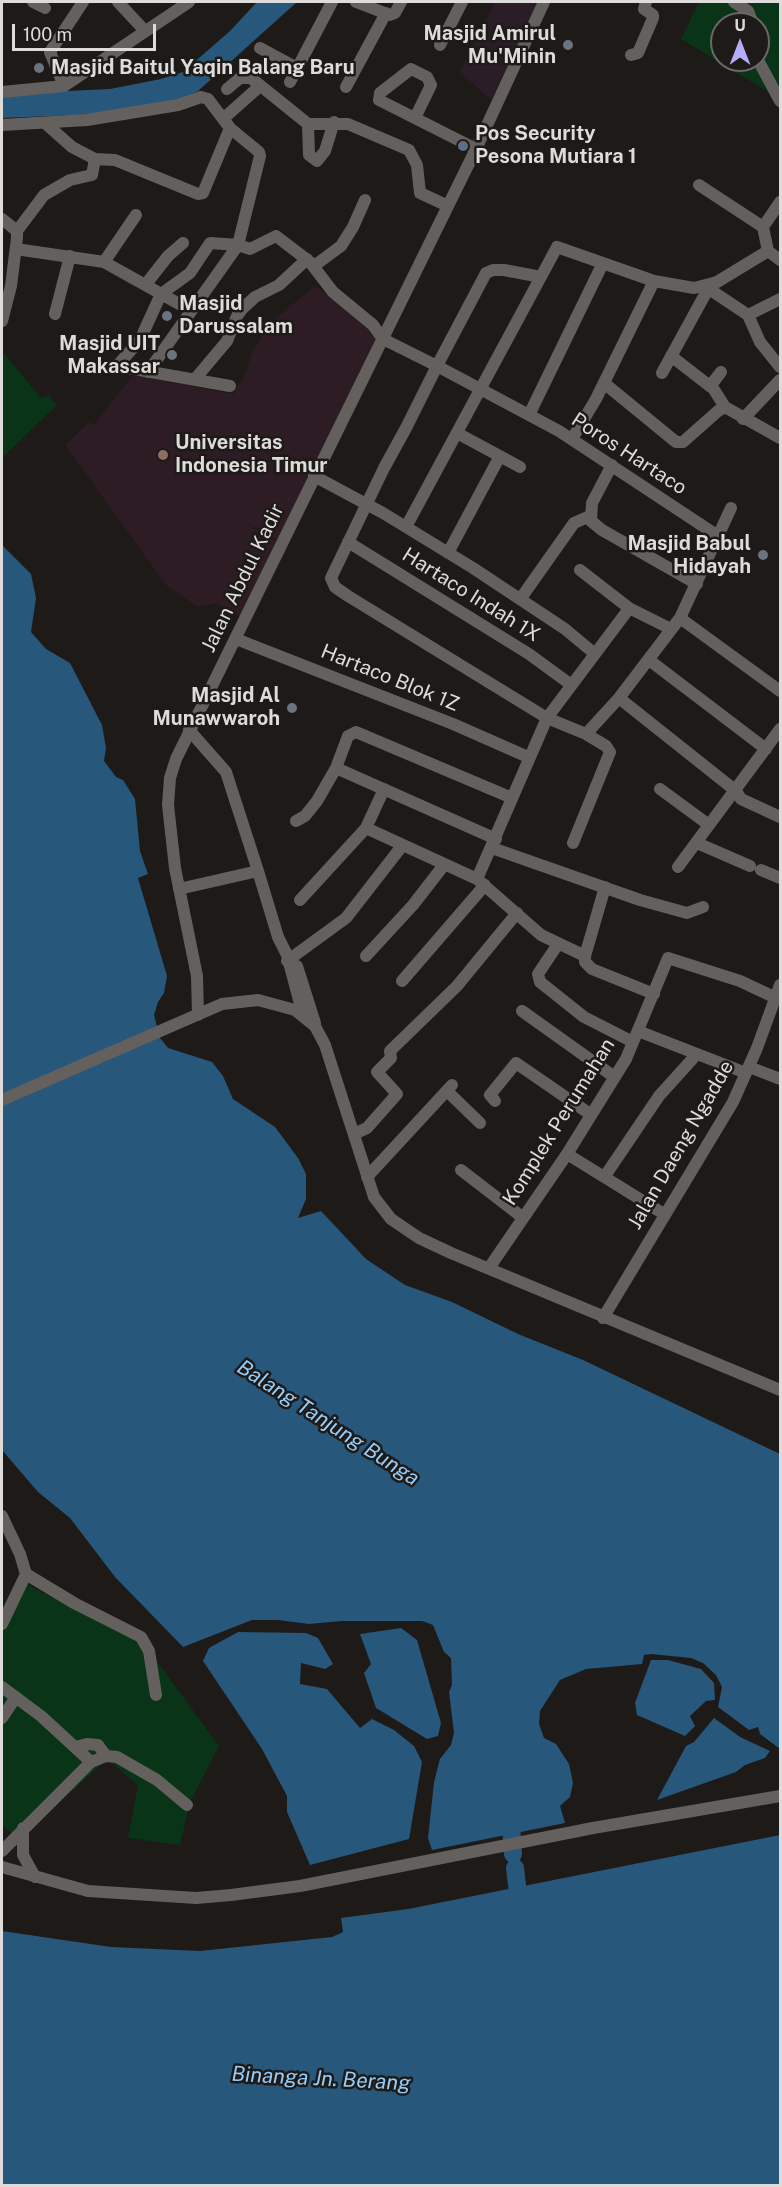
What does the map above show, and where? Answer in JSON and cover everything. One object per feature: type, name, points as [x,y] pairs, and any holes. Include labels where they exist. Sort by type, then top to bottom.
[{"type":"street","points":[[33,2],[45,8]]},
{"type":"street","points":[[64,86],[50,52],[83,2]]},
{"type":"street","points":[[118,2],[145,31]]},
{"type":"street","points":[[3,89],[64,86],[189,2]]},
{"type":"street","points":[[290,82],[332,2]]},
{"type":"street","points":[[356,2],[393,15],[402,2]]},
{"type":"street","points":[[442,42],[462,2]]},
{"type":"street","name":"Jalan Abdul Kadir","points":[[198,1015],[197,976],[179,890],[168,805],[170,778],[189,730],[236,639],[448,206],[544,2]]},
{"type":"street","points":[[631,55],[638,53],[653,18],[653,15],[645,9],[646,2]]},
{"type":"street","points":[[735,2],[748,12]]},
{"type":"street","points":[[346,87],[386,13]]},
{"type":"street","points":[[260,48],[297,68]]},
{"type":"street","points":[[415,118],[431,82],[411,69],[396,78],[378,98],[384,104],[476,148]]},
{"type":"street","points":[[764,72],[780,101]]},
{"type":"street","points":[[227,89],[243,77],[251,78],[308,124],[334,122],[348,124],[409,150],[417,165],[420,193],[448,206]]},
{"type":"street","points":[[45,123],[72,147],[95,159],[115,160],[198,194],[203,193],[227,123],[260,86]]},
{"type":"street","points":[[2,125],[87,120],[155,109],[201,97],[208,99],[227,123],[259,152],[260,156],[238,245],[148,372]]},
{"type":"street","points":[[308,124],[309,155],[317,161],[323,155],[334,122]]},
{"type":"street","points":[[2,321],[11,286],[17,231],[44,195],[70,180],[92,176],[95,159]]},
{"type":"street","points":[[406,527],[557,247],[654,281],[690,288],[707,288],[777,256],[763,227],[699,185]]},
{"type":"street","points":[[195,379],[227,341],[237,316],[255,297],[279,285],[310,262],[341,246],[353,227],[365,200]]},
{"type":"street","points":[[763,227],[780,202]]},
{"type":"street","points":[[104,262],[136,215]]},
{"type":"street","points":[[2,219],[17,231]]},
{"type":"street","points":[[230,386],[117,366],[140,340],[161,294],[190,273],[206,253],[210,243],[253,248],[274,236],[310,262],[333,292],[372,325],[382,339]]},
{"type":"street","points":[[146,284],[168,256],[183,243]]},
{"type":"street","points":[[16,249],[104,262],[190,310]]},
{"type":"street","points":[[55,314],[70,256]]},
{"type":"street","points":[[529,415],[603,264]]},
{"type":"street","points":[[541,277],[504,270],[493,270],[486,273],[332,572],[332,583],[547,718],[586,734],[606,746],[610,752],[573,843]]},
{"type":"street","points":[[572,439],[604,383],[654,281]]},
{"type":"street","points":[[707,288],[748,315],[760,342],[780,367]]},
{"type":"street","points":[[662,374],[707,288]]},
{"type":"street","points":[[748,315],[780,299]]},
{"type":"street","name":"Poros Hartaco","points":[[382,339],[572,439],[718,536]]},
{"type":"street","points":[[671,356],[711,387],[725,407],[780,438]]},
{"type":"street","points":[[711,387],[711,383],[721,372]]},
{"type":"street","points":[[743,419],[780,380]]},
{"type":"street","points":[[604,383],[680,443],[725,407]]},
{"type":"street","points":[[457,433],[520,467]]},
{"type":"street","points":[[448,553],[500,456]]},
{"type":"street","points":[[612,465],[592,503],[591,521],[602,530],[697,584]]},
{"type":"street","points":[[314,477],[406,527],[521,598],[595,654]]},
{"type":"street","points":[[586,734],[619,698],[680,618],[731,508]]},
{"type":"street","points":[[521,598],[574,523],[590,516]]},
{"type":"street","name":"Hartaco Indah 1X","points":[[348,542],[517,647],[570,684]]},
{"type":"street","points":[[579,570],[629,608],[671,629]]},
{"type":"street","points":[[402,981],[481,882],[528,757],[547,718],[570,684],[629,608]]},
{"type":"street","points":[[680,618],[780,691]]},
{"type":"street","name":"Hartaco Blok 1Z","points":[[236,639],[453,724],[528,757]]},
{"type":"street","points":[[649,660],[766,749]]},
{"type":"street","points":[[619,698],[736,791],[741,799],[780,817]]},
{"type":"street","points":[[678,867],[780,729]]},
{"type":"street","points":[[189,730],[226,772],[289,958],[315,1026],[330,1055],[367,1177],[380,1208],[391,1219],[431,1244],[603,1318],[780,1390]]},
{"type":"street","points":[[296,821],[310,810],[336,768],[348,736],[353,732],[512,798]]},
{"type":"street","points":[[336,768],[494,843],[605,887],[640,900],[687,913],[703,907]]},
{"type":"street","points":[[300,900],[366,828],[384,789]]},
{"type":"street","points":[[660,789],[710,825]]},
{"type":"street","points":[[366,828],[481,882],[541,935],[585,956]]},
{"type":"street","points":[[289,958],[346,918],[402,846]]},
{"type":"street","points":[[692,847],[780,878]]},
{"type":"street","points":[[366,956],[413,905],[444,865]]},
{"type":"street","points":[[179,890],[258,871]]},
{"type":"street","points":[[605,887],[585,962],[592,969],[654,994]]},
{"type":"street","points":[[354,1134],[367,1128],[397,1094],[376,1072],[391,1058],[390,1052],[458,986],[517,913]]},
{"type":"street","points":[[558,944],[538,974],[540,982],[584,1017],[696,1055],[780,1079]]},
{"type":"street","name":"Komplek Perumahan","points":[[489,1268],[567,1154],[613,1076],[636,1036],[671,957],[740,981],[776,998]]},
{"type":"street","points":[[296,975],[303,1015]]},
{"type":"street","name":"Jalan Daeng Ngadde","points":[[603,1318],[733,1102],[748,1070],[780,985]]},
{"type":"street","points":[[2,1100],[222,1004],[258,1000],[273,1002],[303,1015],[315,1026]]},
{"type":"street","points":[[522,1011],[613,1076]]},
{"type":"street","points":[[605,1176],[659,1096],[696,1055]]},
{"type":"street","points":[[495,1101],[490,1095],[516,1064],[590,1114]]},
{"type":"street","points":[[367,1177],[449,1088],[480,1123]]},
{"type":"street","points":[[567,1154],[664,1214]]},
{"type":"street","points":[[461,1170],[522,1217]]},
{"type":"street","points":[[2,1516],[20,1554],[26,1574],[55,1593],[141,1637],[149,1651],[156,1695]]},
{"type":"street","points":[[2,1624],[26,1574]]},
{"type":"street","points":[[2,1686],[90,1762]]},
{"type":"street","points":[[2,1718],[16,1696]]},
{"type":"street","points":[[75,1747],[98,1745],[105,1756]]},
{"type":"street","points":[[2,1851],[22,1828],[90,1762],[105,1756],[117,1757],[142,1770],[187,1805]]},
{"type":"street","points":[[2,1867],[88,1891],[196,1898],[289,1888],[502,1845],[780,1796]]},
{"type":"street","points":[[22,1828],[23,1856],[35,1877]]},
{"type":"shaded area","points":[[495,2],[539,2],[491,100],[460,72]]},
{"type":"shaded area","name":"Universitas Indonesia Timur","points":[[315,286],[371,325],[380,339],[279,541],[224,510],[278,542],[242,618],[216,603],[198,607],[166,585],[65,445],[89,422],[94,425],[133,375],[233,394],[264,332],[277,317]]},
{"type":"green space","points":[[699,2],[780,2],[780,99],[735,72],[770,72],[770,12],[710,12],[710,57],[681,39]]},
{"type":"green space","points":[[2,351],[41,398],[49,396],[57,405],[2,458]]},
{"type":"green space","points":[[20,1581],[145,1645],[219,1746],[190,1802],[180,1845],[128,1838],[138,1785],[107,1759],[19,1840],[2,1825],[2,1614]]},
{"type":"water","points":[[257,2],[297,2],[198,91],[180,99],[100,114],[2,118],[2,94],[110,89],[161,79],[183,72],[230,31]]},
{"type":"water","points":[[2,545],[31,574],[36,598],[31,632],[46,649],[70,663],[102,725],[106,748],[104,761],[116,777],[123,780],[135,799],[140,851],[148,874],[138,878],[167,976],[164,993],[154,1015],[160,1038],[168,1048],[212,1062],[223,1076],[233,1099],[275,1127],[298,1158],[306,1174],[306,1199],[298,1218],[321,1211],[366,1259],[405,1285],[452,1302],[518,1334],[583,1360],[780,1454],[780,1749],[760,1734],[758,1727],[749,1730],[718,1707],[722,1687],[716,1675],[703,1663],[691,1658],[651,1654],[644,1655],[642,1664],[586,1669],[560,1680],[540,1711],[539,1724],[544,1738],[556,1744],[569,1764],[573,1783],[570,1797],[560,1806],[565,1823],[432,1850],[428,1838],[434,1782],[440,1759],[451,1745],[454,1733],[449,1692],[452,1685],[451,1658],[444,1652],[433,1625],[422,1621],[342,1621],[309,1624],[278,1620],[252,1620],[183,1647],[115,1577],[70,1518],[38,1492],[2,1450]]},
{"type":"water","points":[[401,1628],[417,1640],[441,1723],[438,1736],[427,1739],[376,1708],[364,1673],[371,1664],[360,1634]]},
{"type":"water","points":[[238,1632],[306,1633],[318,1638],[333,1664],[325,1669],[301,1663],[300,1684],[327,1689],[360,1728],[372,1719],[394,1730],[414,1746],[422,1762],[409,1839],[310,1865],[287,1812],[287,1796],[262,1749],[203,1661],[209,1648]]},
{"type":"water","points":[[651,1660],[668,1660],[701,1669],[714,1683],[715,1700],[706,1701],[690,1716],[695,1726],[685,1736],[637,1715],[635,1703]]},
{"type":"water","points":[[714,1718],[740,1737],[770,1751],[765,1758],[745,1765],[736,1772],[657,1800],[686,1746],[694,1742]]},
{"type":"water","name":"Binanga Jn. Berang","points":[[780,1835],[780,2185],[2,2185],[2,1931],[111,1947],[200,1951],[332,1937],[343,1932],[341,1918],[408,1909]]},
{"type":"waterway","name":"Balang Tanjung Bunga","points":[[510,1811],[513,1854]]},
{"type":"waterway","points":[[515,1868],[520,1910]]},
{"type":"place","name":"Masjid Amirul Mu'Minin","points":[[568,45]]},
{"type":"place","name":"Masjid Baitul Yaqin Balang Baru","points":[[39,68]]},
{"type":"place","name":"Pos Security Pesona Mutiara 1","points":[[463,146]]},
{"type":"place","name":"Masjid Darussalam","points":[[167,316]]},
{"type":"place","name":"Masjid UIT Makassar","points":[[172,355]]},
{"type":"place","name":"Universitas Indonesia Timur","points":[[163,455]]},
{"type":"place","name":"Masjid Babul Hidayah","points":[[763,555]]},
{"type":"place","name":"Masjid Al Munawwaroh","points":[[292,708]]}]
